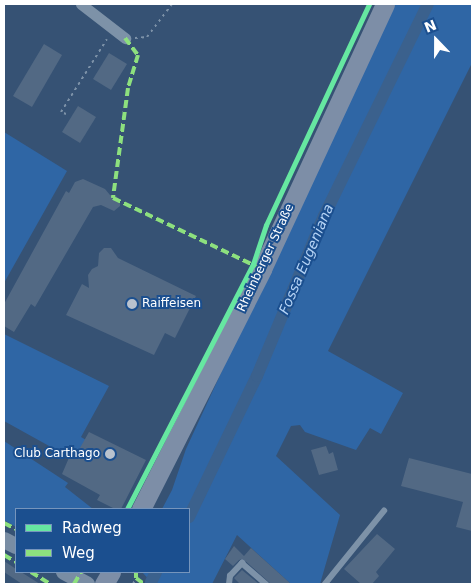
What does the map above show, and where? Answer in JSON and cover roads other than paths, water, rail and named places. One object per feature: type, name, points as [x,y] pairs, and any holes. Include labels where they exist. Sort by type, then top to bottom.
[{"type":"main road","name":"Rheinberger Straße","points":[[142,508],[262,269],[385,4]]},
{"type":"main road","points":[[66,573],[88,584]]},
{"type":"street","points":[[81,4],[125,38]]},
{"type":"lane","points":[[325,584],[384,511]]},
{"type":"lane","points":[[229,584],[230,576],[242,563],[266,584]]},
{"type":"waterway","name":"Fossa Eugeniana","points":[[190,515],[257,376],[324,216],[428,4]]},
{"type":"waterway","name":"Fossa Eugeniana","points":[[151,582],[156,573]]},
{"type":"place","name":"Raiffeisen","points":[[132,304]]},
{"type":"place","name":"Club Carthago","points":[[110,454]]}]
